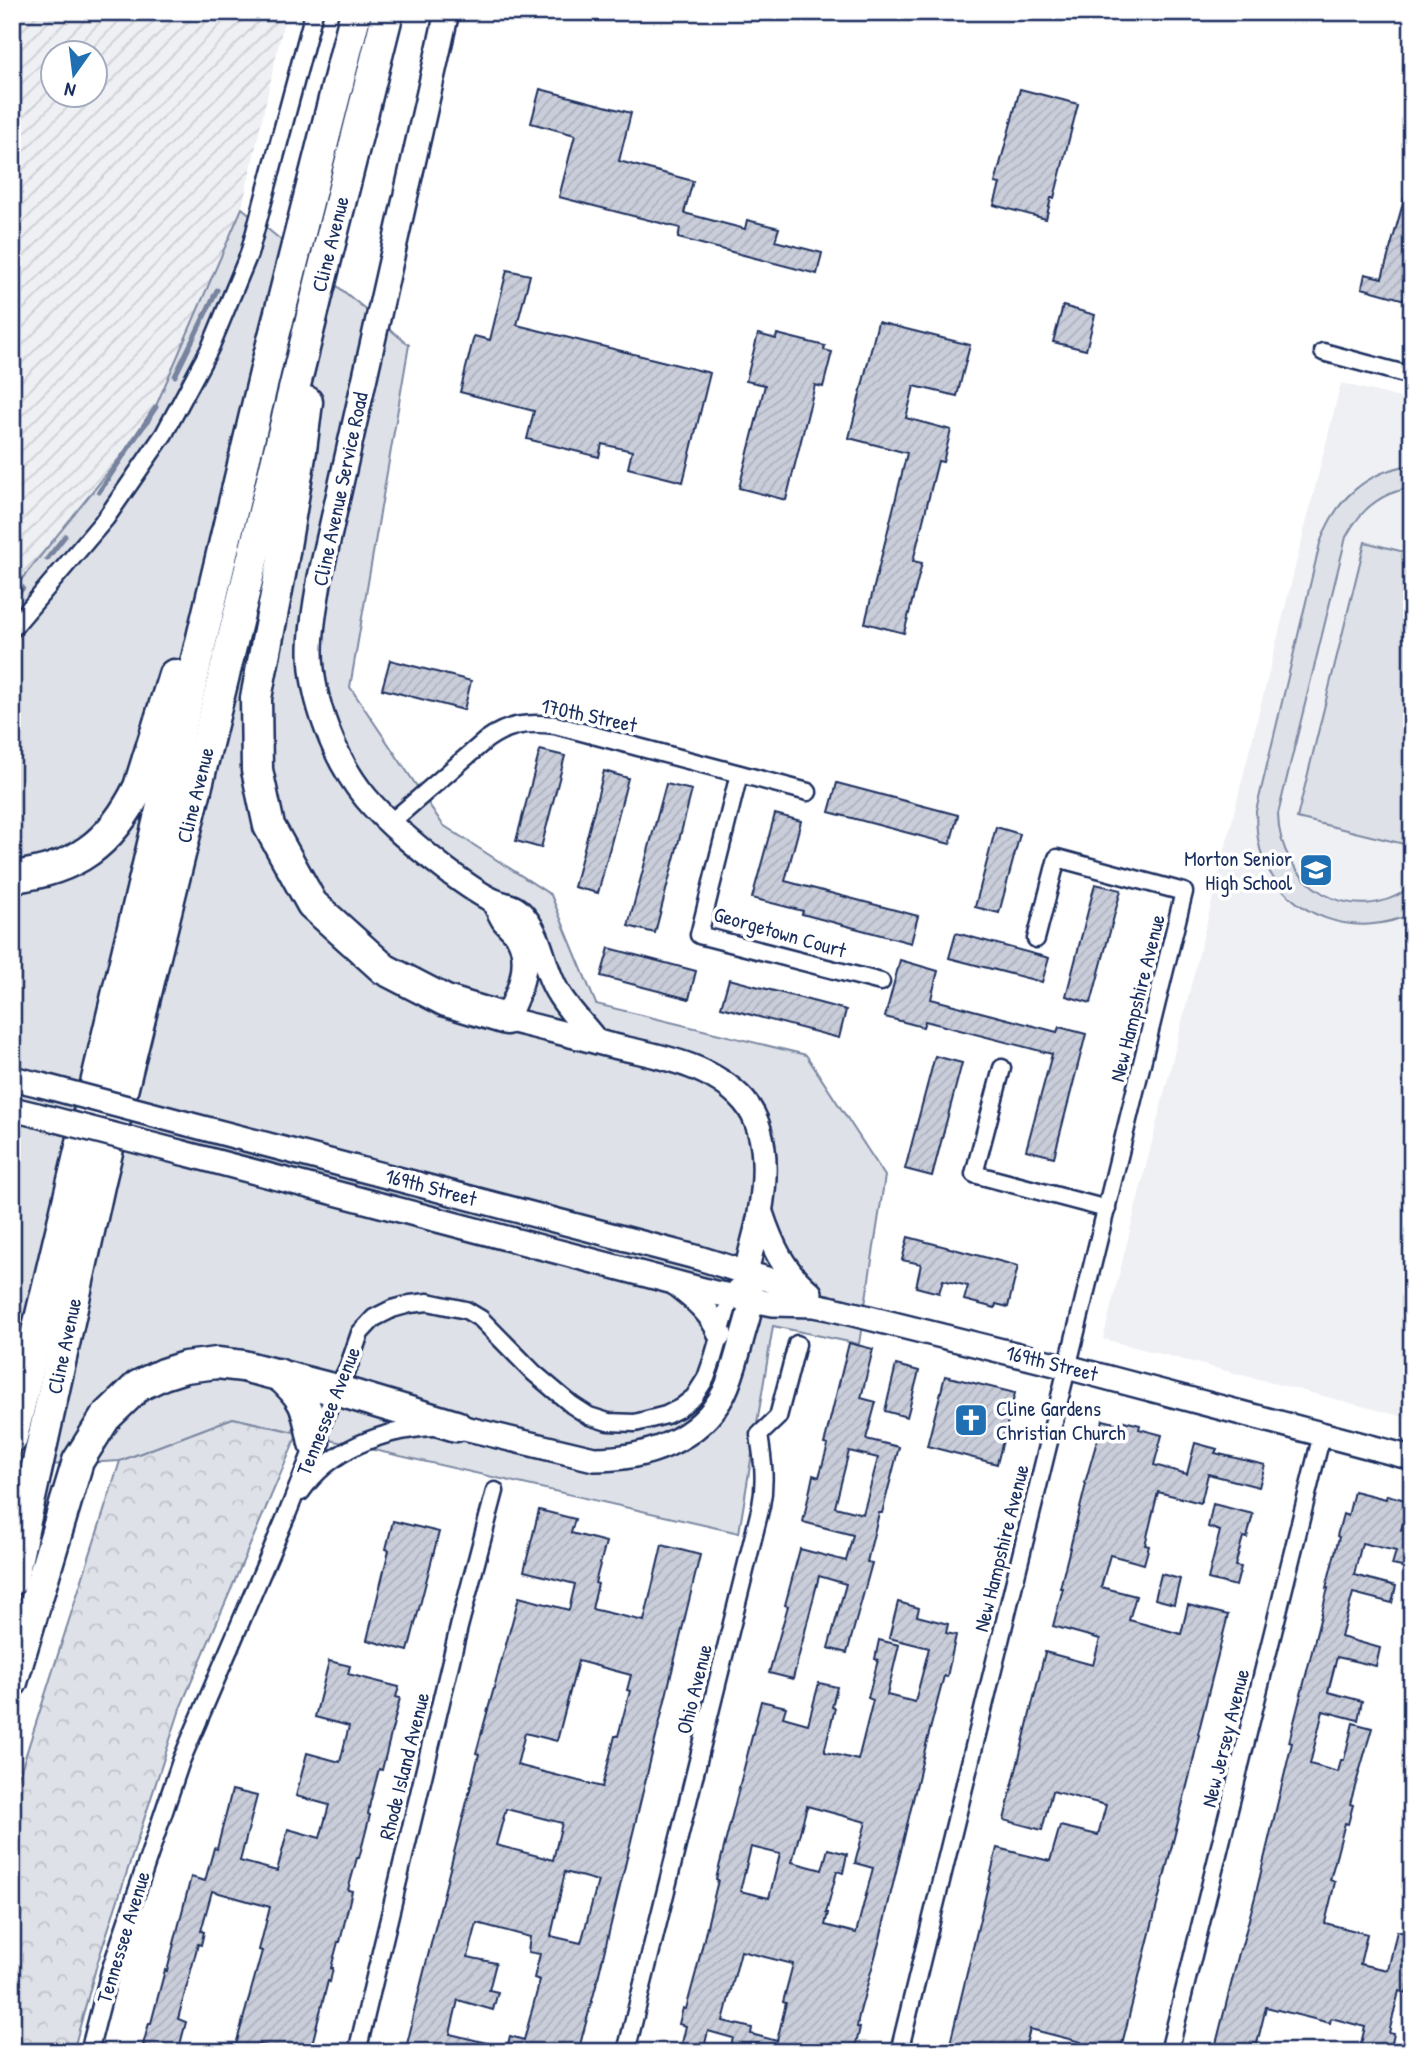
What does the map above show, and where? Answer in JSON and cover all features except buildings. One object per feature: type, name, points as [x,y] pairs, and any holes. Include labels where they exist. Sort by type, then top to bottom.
[{"type":"highway","name":"Cline Avenue","points":[[12,1437],[269,356],[356,12]]},
{"type":"highway","name":"Cline Avenue","points":[[12,1580],[100,1181],[388,12]]},
{"type":"highway","points":[[321,279],[301,450],[256,698],[257,770],[269,826],[312,904],[384,969],[446,1001],[506,1019]]},
{"type":"highway","points":[[12,877],[33,874],[79,858],[103,841],[131,803],[146,768],[269,356]]},
{"type":"highway","points":[[12,1682],[78,1461],[105,1418],[138,1387],[163,1374],[185,1367],[217,1363],[243,1366],[336,1390],[456,1426]]},
{"type":"highway","points":[[278,1374],[303,1400],[314,1443]]},
{"type":"main road","name":"Cline Avenue Service Road","points":[[447,12],[334,513],[313,618],[311,653],[316,694],[324,722],[350,774],[365,797],[390,823],[446,870],[493,901],[511,905],[525,918],[537,936],[557,991],[596,1041]]},
{"type":"main road","name":"Cline Avenue Service Road","points":[[493,901],[503,919],[517,935],[523,949],[523,975],[519,993],[506,1019]]},
{"type":"main road","points":[[506,1019],[685,1063],[725,1084],[746,1103],[758,1124],[763,1147],[763,1177],[761,1213],[741,1298]]},
{"type":"main road","name":"169th Street","points":[[12,1078],[699,1258],[773,1281],[821,1306]]},
{"type":"main road","name":"169th Street","points":[[12,1109],[673,1282],[773,1304],[821,1306],[1067,1367],[1412,1458]]},
{"type":"main road","points":[[761,1213],[775,1251],[796,1282],[821,1306]]},
{"type":"main road","points":[[673,1282],[709,1314],[720,1334]]},
{"type":"main road","name":"Tennessee Avenue","points":[[456,1426],[594,1459],[615,1459],[651,1452],[666,1446],[682,1438],[712,1411],[724,1392],[734,1367],[741,1298]]},
{"type":"street","points":[[12,629],[106,519],[164,434],[210,348],[249,254],[314,12]]},
{"type":"street","points":[[1323,352],[1412,376]]},
{"type":"street","name":"170th Street","points":[[390,823],[498,731],[524,724],[555,725],[808,792]]},
{"type":"street","name":"Georgetown Court","points":[[739,774],[699,934],[881,982]]},
{"type":"street","name":"New Hampshire Avenue","points":[[899,2052],[1184,892],[1057,858],[1036,939]]},
{"type":"street","points":[[1002,1068],[974,1174],[1107,1209]]},
{"type":"street","name":"Tennessee Avenue","points":[[89,2052],[110,1970],[181,1760],[288,1512],[360,1333],[374,1318],[410,1304],[428,1302],[466,1310],[481,1319],[534,1373],[572,1405],[589,1416],[608,1422],[635,1423],[666,1416],[694,1397],[706,1378],[720,1334],[741,1298]]},
{"type":"street","name":"Ohio Avenue","points":[[626,2052],[761,1506],[765,1486],[759,1436],[778,1417],[797,1344]]},
{"type":"street","name":"Tennessee Avenue","points":[[288,1512],[311,1478],[334,1458],[367,1440],[411,1428],[456,1426]]},
{"type":"street","name":"New Jersey Avenue","points":[[1169,2052],[1322,1434]]},
{"type":"street","name":"Rhode Island Avenue","points":[[357,2052],[456,1640],[495,1491]]},
{"type":"shaded area","points":[[12,12],[286,12],[242,208],[149,423],[12,591]]},
{"type":"shaded area","name":"Morton Senior High School","points":[[1341,383],[1412,401],[1412,1419],[1103,1339]]},
{"type":"green space","points":[[242,208],[409,345],[350,687],[443,825],[551,895],[596,1004],[806,1055],[885,1176],[859,1344],[773,1326],[739,1533],[233,1418],[120,1461],[12,1467],[12,591],[149,422]]},
{"type":"green space","points":[[1412,465],[1412,488],[1381,498],[1365,511],[1346,537],[1278,814],[1282,839],[1291,862],[1305,880],[1323,894],[1344,902],[1366,904],[1389,899],[1412,886],[1412,913],[1369,925],[1347,923],[1325,918],[1306,909],[1288,895],[1274,878],[1259,847],[1256,811],[1320,543],[1326,528],[1354,490],[1380,474]]},
{"type":"green space","points":[[1365,542],[1412,554],[1412,846],[1297,818]]},
{"type":"green space","points":[[233,1418],[298,1433],[181,1706],[97,1964],[73,2052],[12,2052],[12,1798],[120,1461]]},
{"type":"waterway","points":[[175,376],[217,290]]},
{"type":"waterway","points":[[99,492],[156,407]]},
{"type":"waterway","points":[[47,559],[65,536]]},
{"type":"waterway","points":[[12,599],[23,588]]},
{"type":"place","name":"Morton Senior High School","points":[[1316,870]]},
{"type":"place","name":"Cline Gardens Christian Church","points":[[971,1420]]}]
